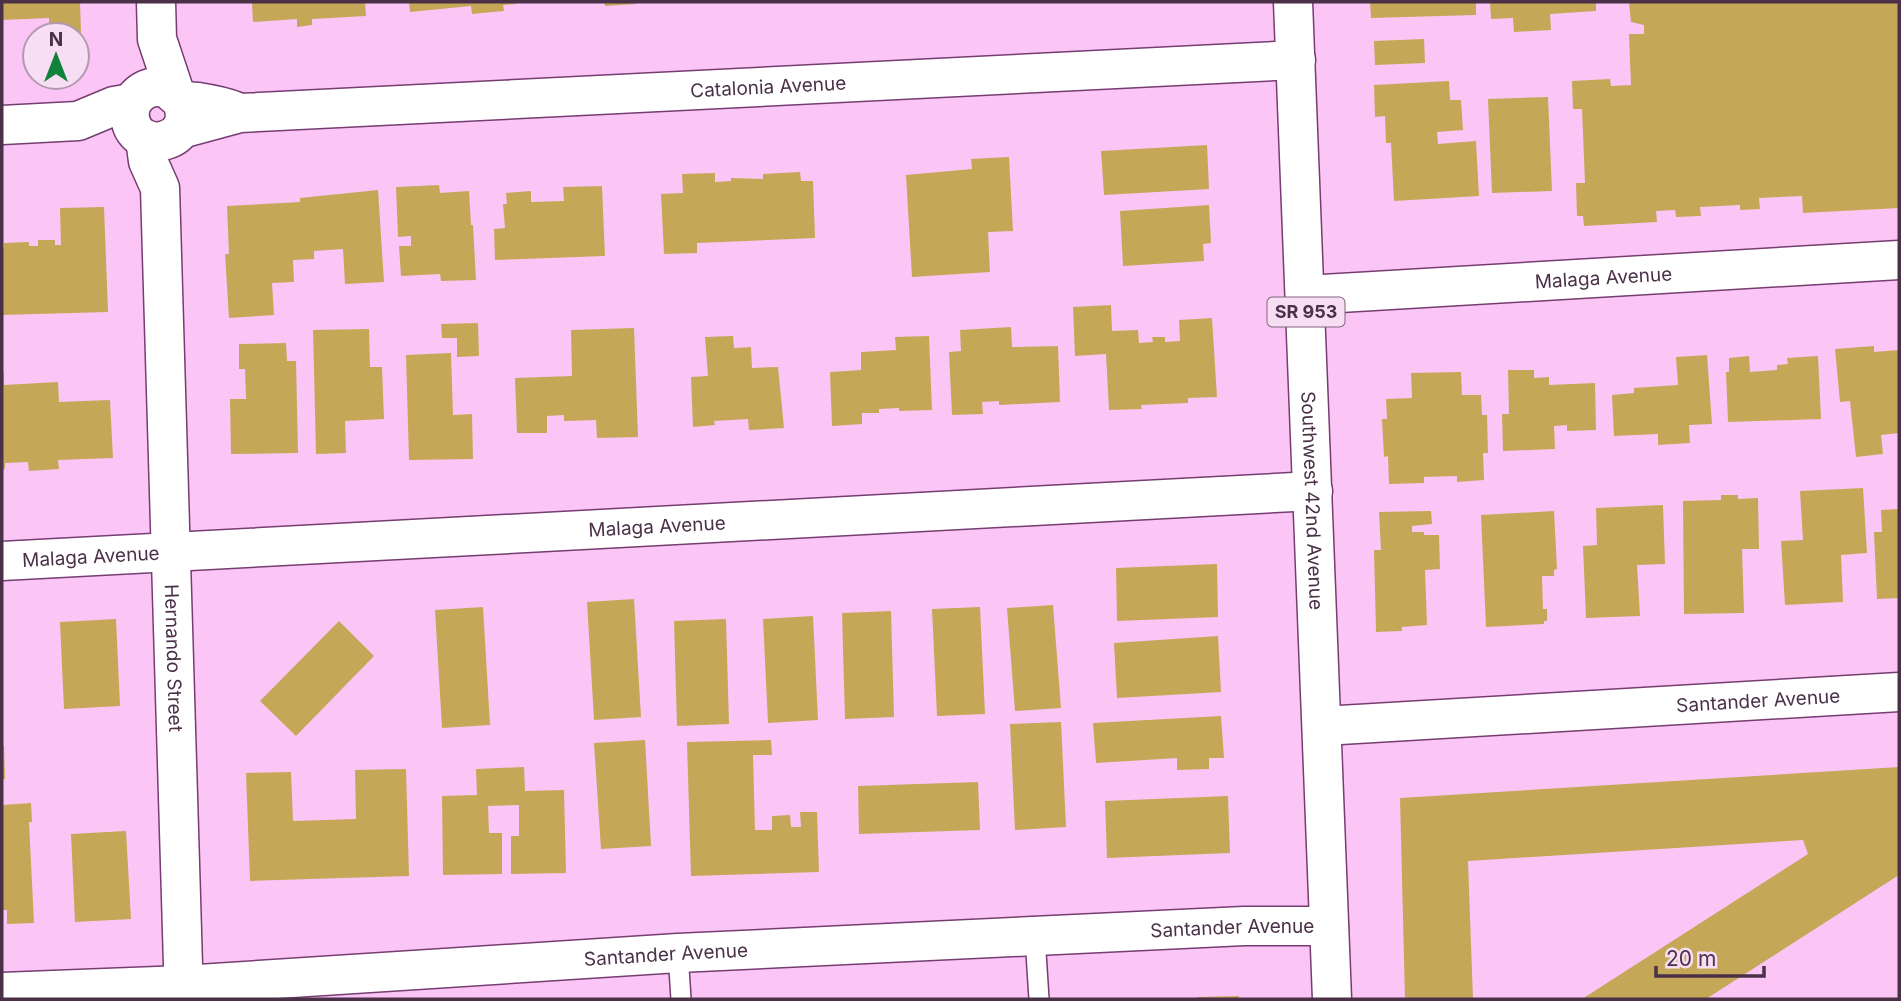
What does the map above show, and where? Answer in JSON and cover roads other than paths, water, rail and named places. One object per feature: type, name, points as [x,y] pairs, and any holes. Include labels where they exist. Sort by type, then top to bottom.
[{"type":"street","name":"Southwest 42nd Avenue","points":[[1293,2],[1332,999]]},
{"type":"street","name":"Hernando Street","points":[[156,20],[149,57],[158,116],[174,155],[170,171],[160,188],[184,992]]},
{"type":"street","name":"Catalonia Avenue","points":[[2,125],[78,121],[107,132],[158,116],[1296,60]]},
{"type":"street","name":"Malaga Avenue","points":[[1306,295],[1899,260]]},
{"type":"street","name":"Malaga Avenue","points":[[2,561],[1313,491]]},
{"type":"street","name":"Santander Avenue","points":[[1323,726],[1899,692]]},
{"type":"street","name":"Santander Avenue","points":[[2,992],[184,992],[678,953],[1244,926],[1329,926]]},
{"type":"lane","points":[[1035,937],[1039,999]]},
{"type":"lane","points":[[678,953],[681,999]]}]
